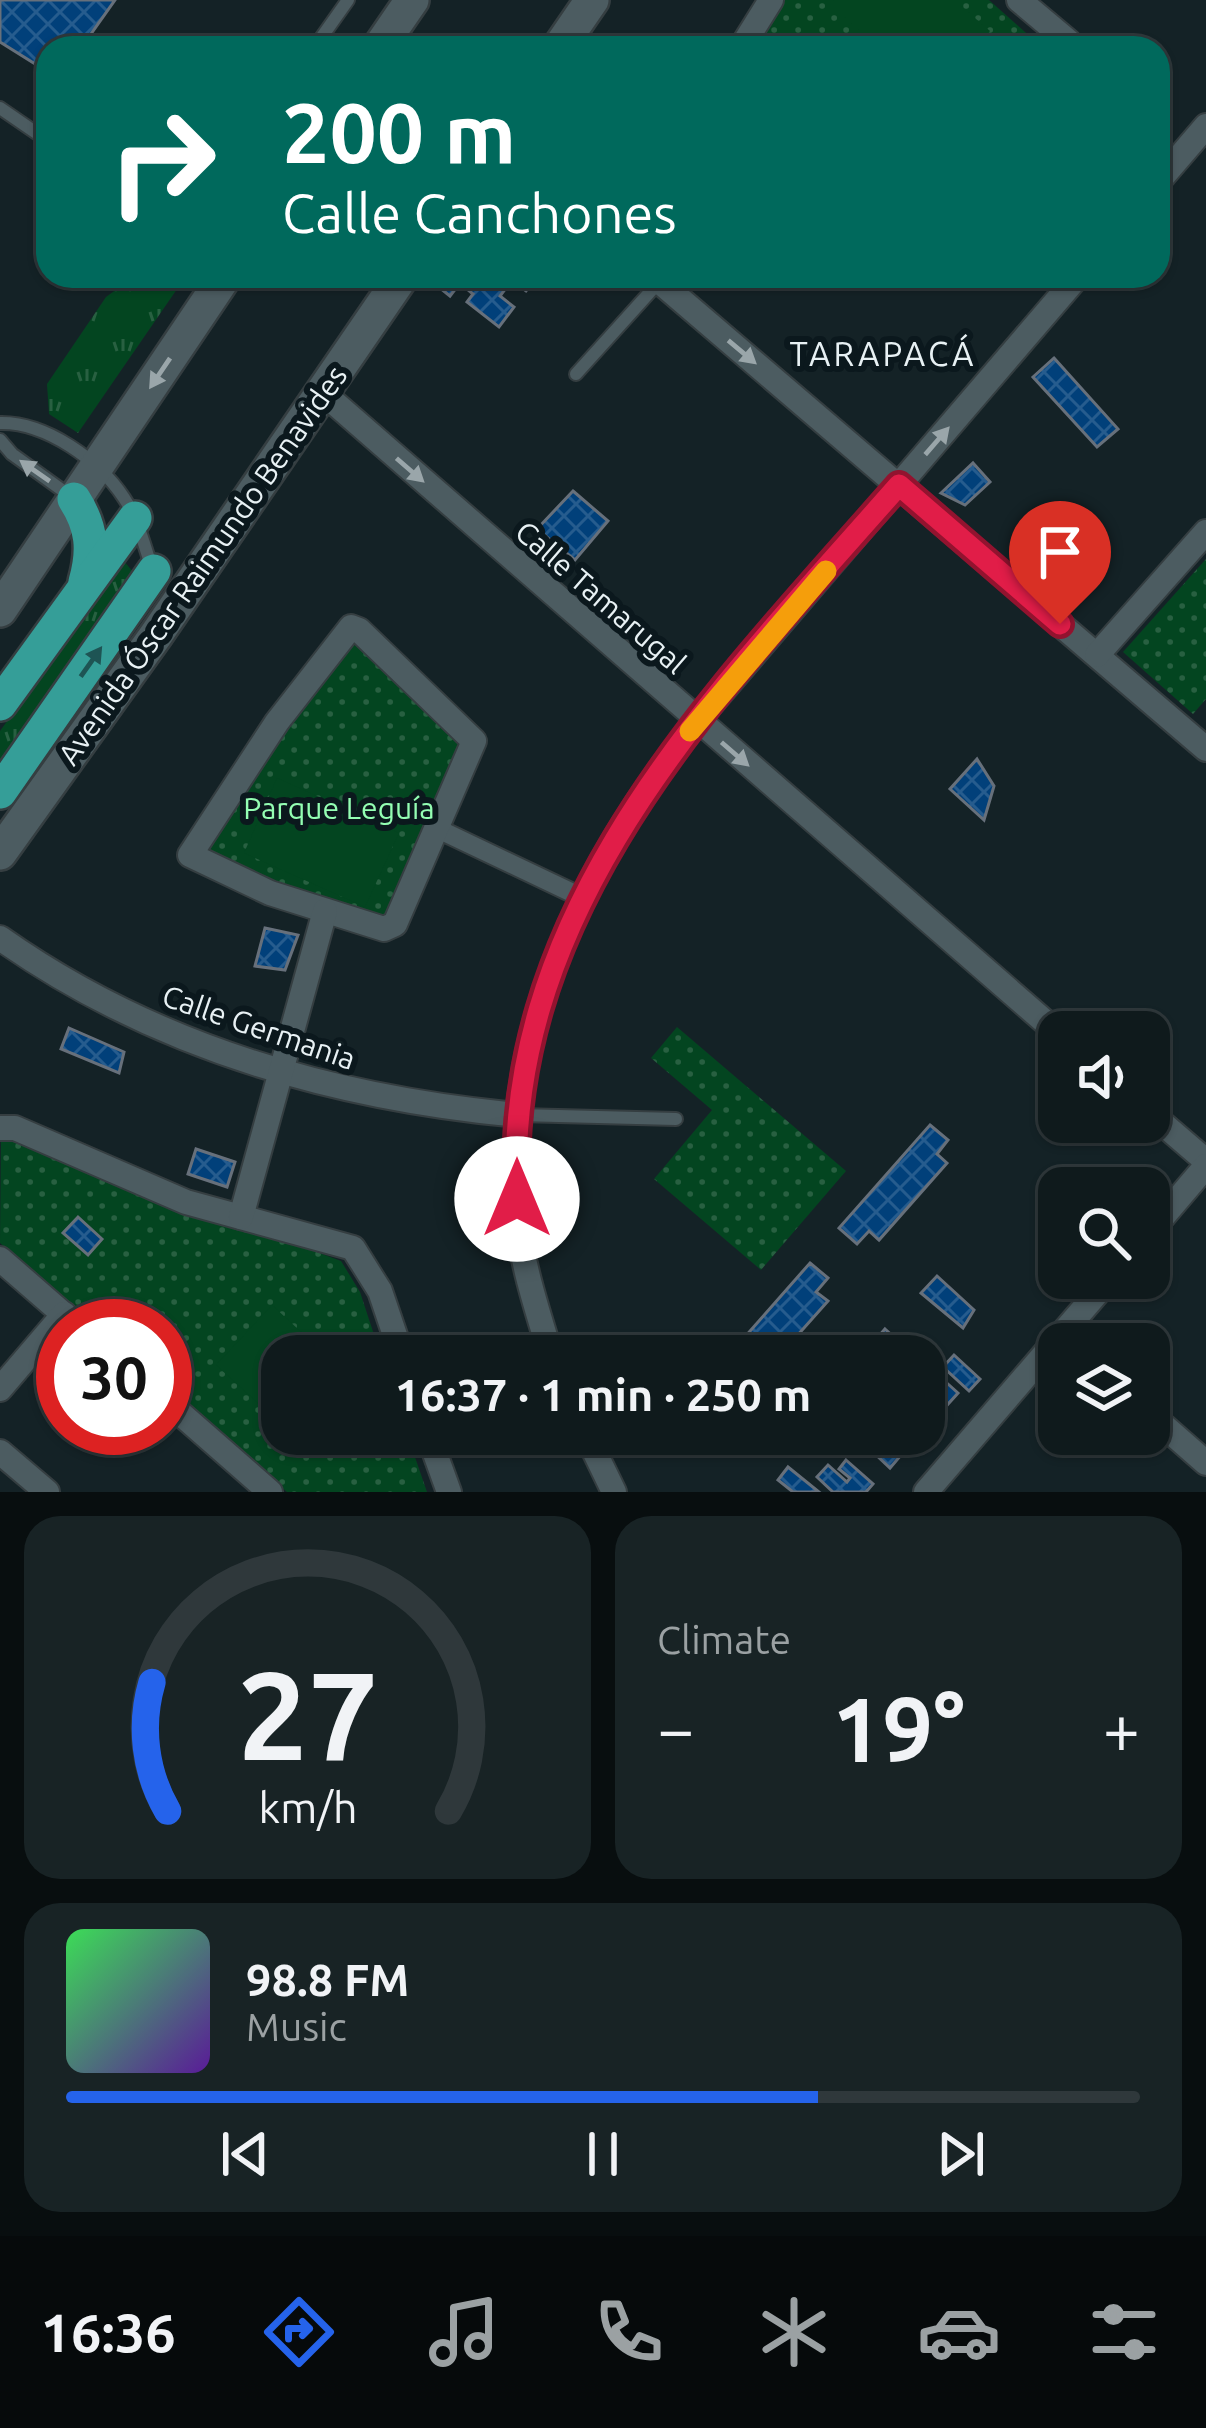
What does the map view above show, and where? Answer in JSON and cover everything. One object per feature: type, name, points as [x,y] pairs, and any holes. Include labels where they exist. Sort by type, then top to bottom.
[{"type":"main road","points":[[387,36],[412,0]]},
{"type":"main road","points":[[567,36],[592,0]]},
{"type":"main road","points":[[0,610],[217,288]]},
{"type":"main road","name":"Avenida Óscar Raimundo Benavides","points":[[0,854],[394,288]]},
{"type":"main road","points":[[73,605],[92,559],[86,518],[74,499]]},
{"type":"main road","points":[[0,704],[10,684],[135,518]]},
{"type":"main road","name":"Avenida Óscar Raimundo Benavides","points":[[0,792],[154,572]]},
{"type":"main road","points":[[53,779],[62,703]]},
{"type":"street","points":[[748,36],[771,0]]},
{"type":"street","points":[[1019,0],[1062,36]]},
{"type":"street","points":[[1170,168],[1206,126]]},
{"type":"street","points":[[667,288],[1203,741]]},
{"type":"street","points":[[545,1335],[518,1226],[518,1115],[521,1079],[543,990],[581,897],[658,771],[697,721],[1068,288]]},
{"type":"street","name":"Calle Tamarugal","points":[[322,392],[1038,1016]]},
{"type":"street","points":[[1096,655],[1206,532]]},
{"type":"street","points":[[351,627],[472,735],[472,748],[438,829],[391,928],[384,929],[192,859],[190,851],[277,722],[351,627]]},
{"type":"street","points":[[438,829],[581,897]]},
{"type":"street","points":[[242,1217],[325,911]]},
{"type":"street","name":"Calle Germania","points":[[0,938],[146,1021],[282,1073],[399,1101],[518,1115]]},
{"type":"street","points":[[0,1128],[15,1129],[186,1202],[353,1248],[380,1291],[395,1335]]},
{"type":"street","points":[[1170,1131],[1206,1163],[1170,1207]]},
{"type":"street","points":[[0,1258],[47,1299]]},
{"type":"street","points":[[0,1389],[36,1354]]},
{"type":"street","points":[[926,1492],[1038,1370]]},
{"type":"street","points":[[192,1424],[270,1492]]},
{"type":"street","points":[[1170,1431],[1206,1463]]},
{"type":"street","points":[[0,1452],[47,1492]]},
{"type":"street","points":[[436,1455],[449,1492]]},
{"type":"street","points":[[596,1455],[614,1492]]},
{"type":"lane","points":[[322,36],[348,0]]},
{"type":"lane","points":[[0,108],[36,133]]},
{"type":"lane","points":[[576,374],[648,288]]},
{"type":"lane","points":[[0,423],[24,422],[97,466],[125,499],[154,572]]},
{"type":"lane","points":[[0,440],[74,499]]},
{"type":"lane","points":[[518,1115],[676,1119]]},
{"type":"green space","points":[[781,0],[989,0],[1030,36],[756,36]]},
{"type":"green space","points":[[834,0],[954,0],[990,31],[986,36],[866,36],[830,5]]},
{"type":"green space","points":[[118,288],[178,288],[78,433],[49,414],[47,384],[106,297]]},
{"type":"green space","points":[[1206,559],[1206,699],[1193,714],[1123,652]]},
{"type":"green space","points":[[123,560],[134,573],[0,760],[0,731]]},
{"type":"green space","name":"Parque Leguía","points":[[356,645],[466,744],[385,918],[208,858],[205,844],[344,648]]},
{"type":"green space","points":[[277,778],[399,833],[365,907],[244,853]]},
{"type":"green space","points":[[677,1027],[846,1171],[761,1270],[654,1179],[712,1110],[651,1058]]},
{"type":"green space","points":[[1,1135],[341,1261],[360,1292],[374,1335],[261,1335],[261,1455],[414,1455],[427,1492],[287,1492],[192,1410],[192,1299],[63,1299],[0,1243]]},
{"type":"green space","points":[[272,1305],[304,1335],[261,1335],[261,1406],[216,1365]]},
{"type":"building","points":[[0,0],[115,0],[90,36],[36,36],[36,64],[0,42]]},
{"type":"building","points":[[466,288],[506,288],[500,296],[514,307],[499,327],[467,302],[473,294]]},
{"type":"building","points":[[1054,358],[1118,429],[1097,447],[1033,377]]},
{"type":"building","points":[[973,463],[990,482],[965,505],[941,493]]},
{"type":"building","points":[[573,491],[608,521],[575,560],[537,529]]},
{"type":"building","points":[[977,759],[994,786],[984,820],[950,789]]},
{"type":"building","points":[[265,928],[298,935],[285,970],[255,966]]},
{"type":"building","points":[[69,1028],[124,1052],[119,1073],[61,1049]]},
{"type":"building","points":[[930,1125],[948,1140],[937,1154],[947,1163],[879,1240],[869,1231],[857,1244],[839,1228]]},
{"type":"building","points":[[196,1149],[235,1162],[227,1187],[188,1174]]},
{"type":"building","points":[[78,1217],[102,1239],[88,1255],[63,1233]]},
{"type":"building","points":[[810,1263],[828,1278],[816,1292],[828,1301],[798,1335],[747,1335]]},
{"type":"building","points":[[937,1276],[974,1310],[963,1328],[921,1293]]},
{"type":"building","points":[[954,1355],[980,1379],[969,1391],[945,1365]]},
{"type":"building","points":[[945,1381],[958,1393],[945,1408]]},
{"type":"building","points":[[876,1455],[901,1455],[890,1468]]},
{"type":"building","points":[[846,1460],[873,1484],[866,1492],[833,1492],[817,1477],[828,1465],[847,1482],[850,1478],[839,1469]]},
{"type":"building","points":[[788,1467],[819,1492],[793,1492],[778,1480]]},
{"type":"slow traffic","points":[[690,731],[826,571]]},
{"type":"district","name":"TARAPACÁ","points":[[883,353]]},
{"type":"route","points":[[517,1199],[521,1079],[543,990],[581,897],[681,741],[899,485],[1060,624]]}]
